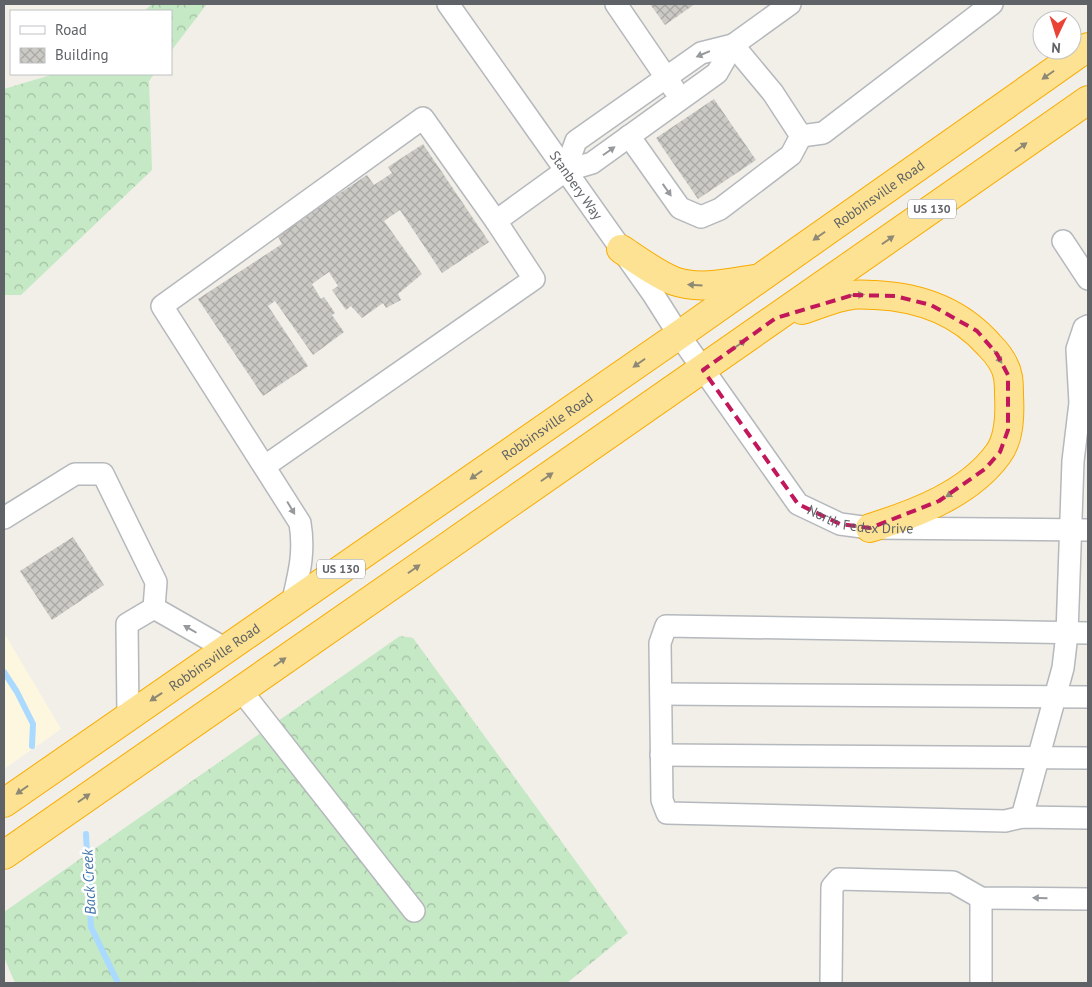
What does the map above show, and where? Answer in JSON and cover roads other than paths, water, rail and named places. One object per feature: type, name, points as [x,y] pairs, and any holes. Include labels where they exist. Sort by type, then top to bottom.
[{"type":"highway","name":"Robbinsville Road","points":[[4,803],[679,335],[1088,47]]},
{"type":"highway","name":"US 130","points":[[4,855],[240,689],[703,370],[1088,100]]},
{"type":"highway","points":[[621,249],[673,281],[710,285],[760,277]]},
{"type":"highway","points":[[776,318],[853,295],[895,296],[931,304],[954,314],[977,331],[997,354],[1008,375],[1010,407],[1008,430],[1000,452],[985,469],[939,502],[907,516],[870,528]]},
{"type":"street","name":"Stanbery Way","points":[[448,4],[621,249],[703,370]]},
{"type":"street","points":[[616,4],[681,99]]},
{"type":"street","points":[[565,172],[576,141],[701,53],[733,44],[790,4]]},
{"type":"street","points":[[801,136],[823,133],[992,4]]},
{"type":"street","points":[[496,221],[565,172],[592,163],[717,73],[733,44]]},
{"type":"street","points":[[733,44],[773,93],[801,136]]},
{"type":"street","points":[[265,466],[534,279],[496,221],[423,118],[162,306],[300,523],[303,542],[300,570],[292,604]]},
{"type":"street","points":[[629,136],[680,208],[700,216],[720,209],[791,155],[801,136]]},
{"type":"street","points":[[1063,241],[1088,279]]},
{"type":"street","points":[[1022,817],[1064,668],[1079,530],[1084,409],[1077,349],[1084,328],[1088,326]]},
{"type":"street","name":"North Fedex Drive","points":[[703,370],[798,504],[840,524],[870,528],[1079,530]]},
{"type":"street","points":[[4,518],[75,474],[103,474],[156,582],[154,608]]},
{"type":"street","points":[[128,716],[127,624],[154,608]]},
{"type":"street","points":[[154,608],[226,649]]},
{"type":"street","points":[[1088,634],[666,626],[660,644],[662,800],[667,813],[1005,821],[1022,817],[1088,818]]},
{"type":"street","points":[[240,689],[414,912]]},
{"type":"street","points":[[661,694],[1088,697]]},
{"type":"street","points":[[661,755],[1088,758]]},
{"type":"street","points":[[831,983],[832,887],[839,879],[953,882],[981,898],[1088,899]]},
{"type":"street","points":[[981,898],[981,983]]},
{"type":"waterway","name":"Back Creek","points":[[4,672],[17,692],[33,724],[32,746]]},
{"type":"waterway","name":"Back Creek","points":[[86,834],[91,927],[118,983]]}]
